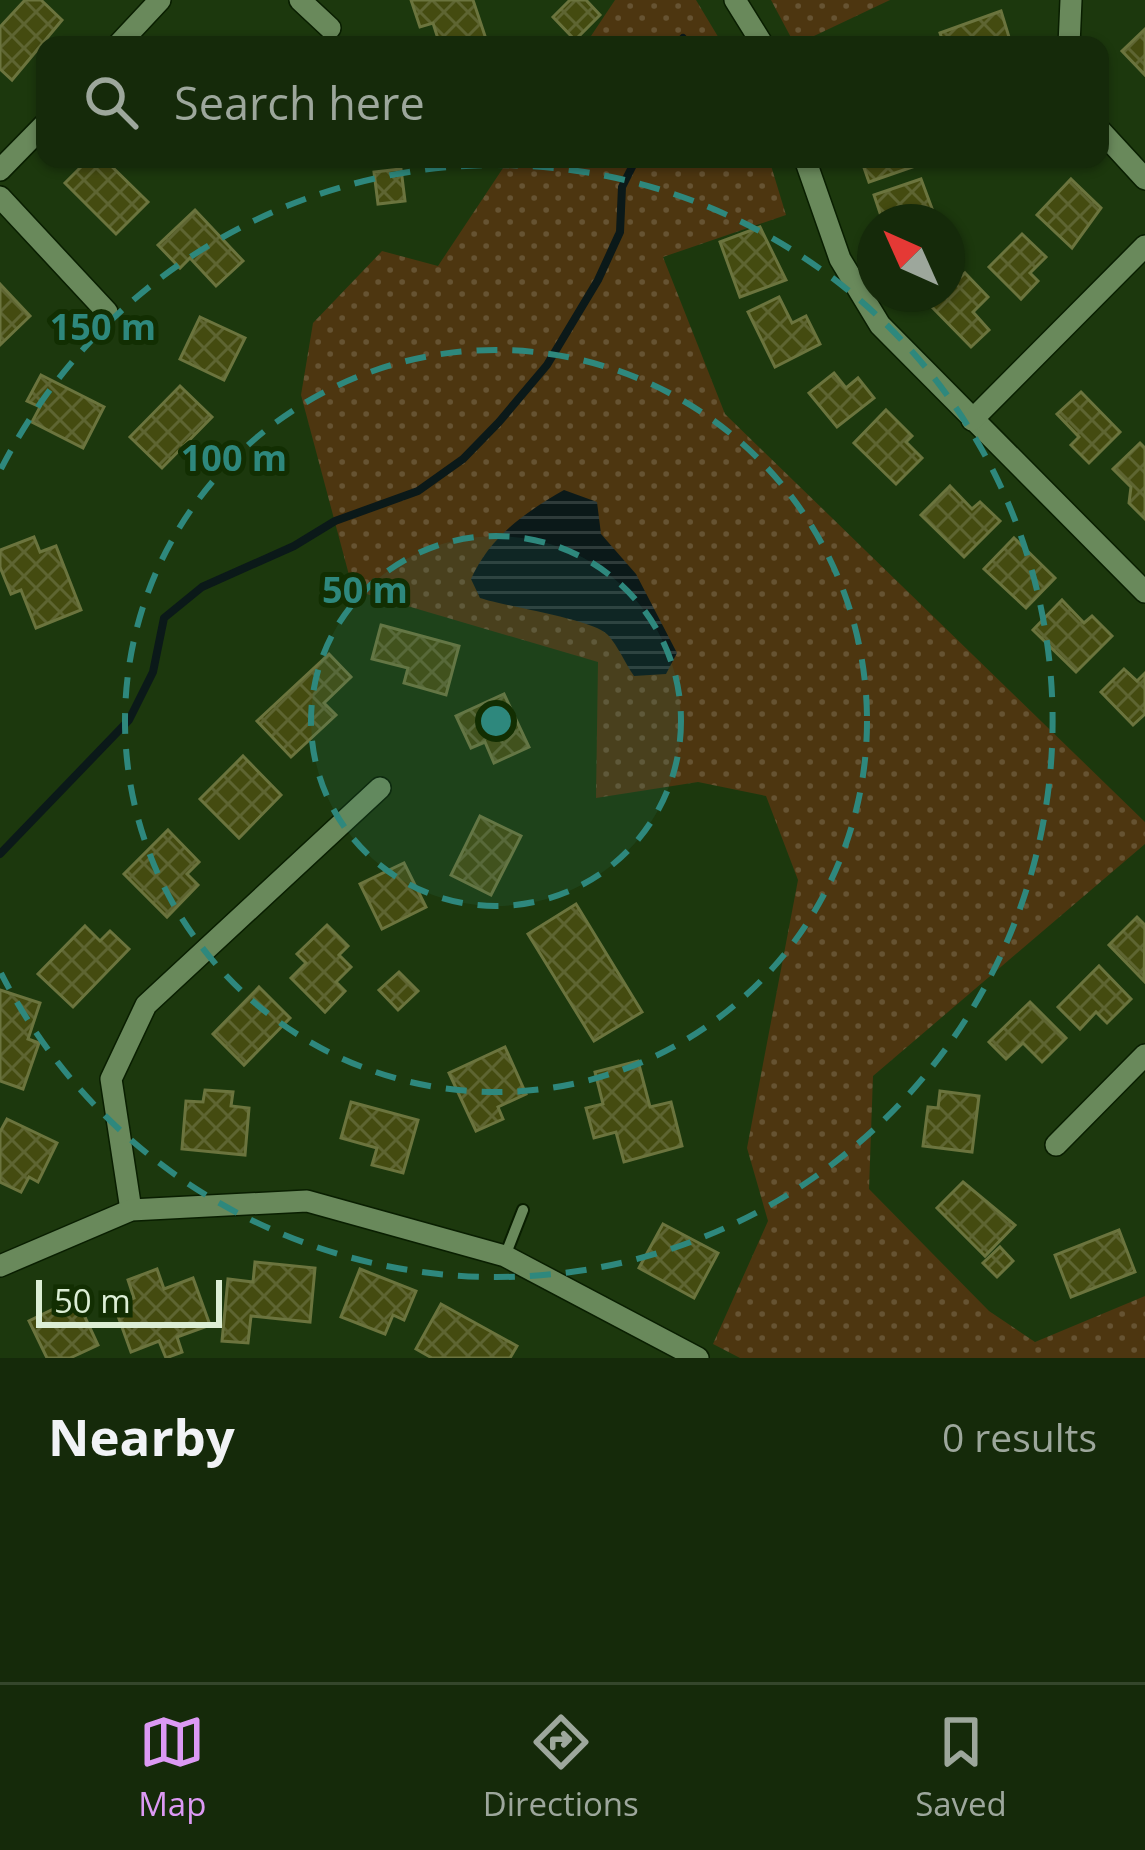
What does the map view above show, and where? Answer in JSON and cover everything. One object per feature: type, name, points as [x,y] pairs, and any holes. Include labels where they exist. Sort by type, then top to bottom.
[{"type":"street","points":[[126,36],[160,0]]},
{"type":"street","points":[[300,0],[330,28]]},
{"type":"street","points":[[735,0],[757,36]]},
{"type":"street","points":[[1070,36],[1072,0]]},
{"type":"street","points":[[0,170],[36,133]]},
{"type":"street","points":[[1109,140],[1145,178]]},
{"type":"street","points":[[808,168],[840,260],[866,307],[1145,592]]},
{"type":"street","points":[[0,197],[107,312]]},
{"type":"street","points":[[972,420],[1145,246]]},
{"type":"street","points":[[131,1210],[111,1079],[146,1005],[380,788]]},
{"type":"street","points":[[1056,1145],[1145,1054]]},
{"type":"street","points":[[0,1266],[131,1210],[307,1201],[505,1256],[698,1358]]},
{"type":"lane","points":[[505,1256],[523,1210]]},
{"type":"shaded area","points":[[615,0],[696,0],[718,36],[591,36]]},
{"type":"shaded area","points":[[771,0],[890,0],[814,36],[790,36]]},
{"type":"shaded area","points":[[503,168],[772,168],[786,215],[663,257],[725,414],[1145,822],[1145,844],[873,1076],[869,1189],[989,1311],[1035,1342],[1145,1296],[1145,1358],[740,1358],[713,1344],[768,1221],[747,1148],[798,880],[766,796],[698,782],[596,798],[598,662],[353,590],[301,395],[313,323],[382,251],[438,266]]},
{"type":"shaded area","points":[[564,490],[597,502],[601,534],[636,574],[677,653],[666,674],[634,676],[612,639],[599,629],[480,598],[471,579],[498,538]]},
{"type":"building","points":[[25,0],[41,0],[62,20],[49,36],[36,36],[36,51],[12,80],[0,69],[0,27]]},
{"type":"building","points":[[411,0],[473,0],[485,36],[437,36],[433,23],[420,27]]},
{"type":"building","points":[[570,0],[586,0],[600,15],[579,36],[571,36],[553,17]]},
{"type":"building","points":[[1001,11],[1009,36],[941,36]]},
{"type":"building","points":[[1145,29],[1145,75],[1122,51]]},
{"type":"building","points":[[80,168],[113,168],[148,202],[116,234],[65,183]]},
{"type":"building","points":[[864,168],[909,168],[869,182]]},
{"type":"building","points":[[401,169],[405,201],[378,204],[374,172]]},
{"type":"building","points":[[921,179],[930,204],[877,204],[874,195]]},
{"type":"building","points":[[1071,179],[1101,208],[1072,248],[1037,215]]},
{"type":"building","points":[[195,210],[243,261],[216,286],[190,258],[180,268],[158,245]]},
{"type":"building","points":[[760,227],[786,280],[740,297],[720,242]]},
{"type":"building","points":[[1022,234],[1046,257],[1030,273],[1038,281],[1021,299],[989,267]]},
{"type":"building","points":[[965,273],[988,297],[973,312],[989,330],[971,347],[937,312],[965,312]]},
{"type":"building","points":[[0,284],[30,316],[0,345]]},
{"type":"building","points":[[779,297],[792,323],[806,316],[820,344],[775,367],[748,312]]},
{"type":"building","points":[[200,317],[245,338],[224,380],[180,359]]},
{"type":"building","points":[[834,373],[846,388],[858,378],[874,398],[837,427],[809,393]]},
{"type":"building","points":[[41,375],[104,407],[83,448],[32,422],[40,407],[27,401]]},
{"type":"building","points":[[180,386],[212,417],[162,468],[130,437]]},
{"type":"building","points":[[1081,392],[1120,432],[1089,463],[1071,445],[1079,437],[1057,414]]},
{"type":"building","points":[[886,410],[912,436],[906,442],[922,458],[896,484],[854,443]]},
{"type":"building","points":[[1140,443],[1145,448],[1145,519],[1129,503],[1131,487],[1113,469]]},
{"type":"building","points":[[950,486],[972,509],[980,502],[1000,521],[964,557],[921,515]]},
{"type":"building","points":[[34,537],[40,552],[56,546],[81,610],[36,628],[21,590],[11,594],[0,567],[0,550]]},
{"type":"building","points":[[1014,538],[1055,578],[1026,608],[984,569]]},
{"type":"building","points":[[1062,600],[1084,623],[1092,616],[1112,636],[1076,672],[1033,630]]},
{"type":"building","points":[[381,625],[459,646],[446,695],[404,683],[408,668],[372,659]]},
{"type":"building","points":[[329,654],[351,677],[324,703],[336,715],[291,757],[257,721]]},
{"type":"building","points":[[1124,669],[1137,681],[1145,673],[1145,714],[1133,725],[1101,692]]},
{"type":"building","points":[[504,694],[529,747],[494,763],[485,742],[471,748],[456,716]]},
{"type":"building","points":[[243,756],[281,795],[239,838],[200,799]]},
{"type":"building","points":[[480,816],[521,836],[491,895],[451,875]]},
{"type":"building","points":[[168,830],[199,862],[187,874],[198,885],[167,917],[124,874]]},
{"type":"building","points":[[404,863],[426,907],[382,929],[360,884]]},
{"type":"building","points":[[576,904],[642,1012],[594,1041],[528,934]]},
{"type":"building","points":[[1137,917],[1145,925],[1144,981],[1109,945]]},
{"type":"building","points":[[327,925],[348,946],[339,955],[351,967],[336,982],[345,991],[325,1012],[291,978],[306,963],[297,954]]},
{"type":"building","points":[[85,926],[100,941],[110,931],[129,949],[73,1007],[38,974]]},
{"type":"building","points":[[1099,966],[1131,999],[1107,1023],[1096,1012],[1080,1029],[1058,1007]]},
{"type":"building","points":[[399,972],[418,991],[398,1010],[379,990]]},
{"type":"building","points":[[259,987],[290,1018],[244,1065],[213,1034]]},
{"type":"building","points":[[0,990],[40,1003],[28,1039],[39,1043],[23,1089],[0,1081]]},
{"type":"building","points":[[1030,1002],[1066,1038],[1042,1062],[1023,1043],[1006,1059],[989,1042]]},
{"type":"building","points":[[505,1047],[526,1094],[498,1107],[503,1119],[476,1131],[449,1073]]},
{"type":"building","points":[[638,1061],[650,1107],[671,1102],[682,1146],[624,1162],[616,1132],[594,1138],[586,1108],[603,1104],[595,1072]]},
{"type":"building","points":[[205,1090],[233,1092],[231,1106],[249,1108],[245,1155],[182,1149],[186,1101],[203,1102]]},
{"type":"building","points":[[940,1091],[979,1096],[972,1152],[923,1146],[928,1107],[938,1108]]},
{"type":"building","points":[[351,1102],[418,1120],[403,1173],[372,1165],[377,1148],[341,1138]]},
{"type":"building","points":[[7,1119],[57,1143],[38,1182],[29,1177],[21,1192],[0,1182],[0,1132]]},
{"type":"building","points":[[963,1182],[1015,1225],[985,1256],[937,1208]]},
{"type":"building","points":[[663,1224],[718,1253],[694,1298],[639,1268]]},
{"type":"building","points":[[1119,1230],[1135,1272],[1071,1297],[1055,1255]]},
{"type":"building","points":[[1000,1247],[1013,1261],[997,1277],[983,1263]]},
{"type":"building","points":[[255,1262],[315,1268],[310,1322],[251,1316],[248,1343],[222,1341],[228,1279],[253,1282]]},
{"type":"building","points":[[157,1269],[164,1289],[193,1278],[210,1325],[177,1337],[182,1352],[166,1358],[159,1341],[131,1352],[114,1305],[134,1298],[128,1280]]},
{"type":"building","points":[[360,1269],[416,1291],[404,1320],[393,1315],[385,1334],[341,1317]]},
{"type":"building","points":[[76,1298],[98,1345],[70,1358],[47,1358],[29,1321]]},
{"type":"building","points":[[441,1304],[517,1346],[510,1358],[432,1358],[416,1349]]},
{"type":"waterway","points":[[0,854],[129,720],[153,672],[164,618],[202,587],[294,546],[335,521],[418,491],[463,459],[499,422],[547,365],[598,280],[620,232],[622,187],[632,168]]}]
